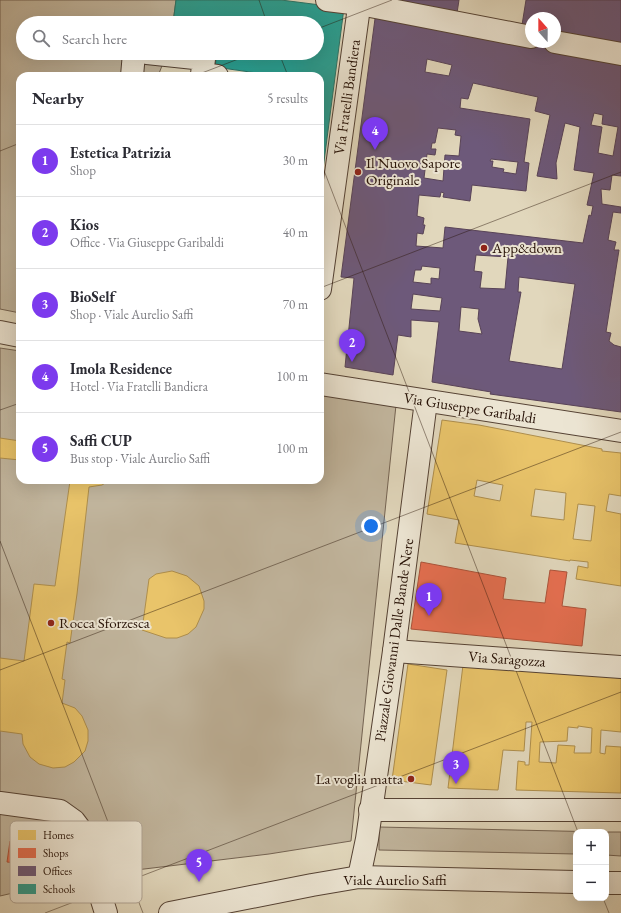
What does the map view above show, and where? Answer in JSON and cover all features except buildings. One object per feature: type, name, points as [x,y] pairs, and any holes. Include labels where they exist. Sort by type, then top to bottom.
[{"type":"street","points":[[327,0],[360,2],[525,36]]},
{"type":"street","name":"Via Fratelli Bandiera","points":[[324,260],[360,2]]},
{"type":"street","points":[[561,43],[621,54]]},
{"type":"street","points":[[132,72],[133,60]]},
{"type":"street","points":[[202,72],[204,60]]},
{"type":"street","points":[[0,332],[16,335]]},
{"type":"street","name":"Via Giuseppe Garibaldi","points":[[324,385],[621,431]]},
{"type":"street","name":"Piazzale Giovanni Dalle Bande Nere","points":[[359,877],[367,839],[394,651],[426,401]]},
{"type":"street","name":"Via Saragozza","points":[[394,651],[621,667]]},
{"type":"street","points":[[0,803],[60,812],[74,821]]},
{"type":"street","points":[[370,810],[621,810]]},
{"type":"street","name":"Viale Aurelio Saffi","points":[[170,913],[359,877],[573,882]]},
{"type":"street","points":[[609,883],[621,883]]},
{"type":"street","points":[[103,903],[106,913]]},
{"type":"shaded area","points":[[0,0],[176,0],[174,16],[16,16],[16,60],[164,60],[160,72],[16,72],[16,312],[0,309]]},
{"type":"shaded area","points":[[0,348],[16,350],[16,484],[324,484],[324,395],[396,405],[351,841],[269,854],[142,869],[142,821],[10,821],[10,894],[0,896]]},
{"type":"shaded area","points":[[379,827],[573,831],[573,854],[379,850]]},
{"type":"shaded area","points":[[609,832],[621,832],[621,856],[609,855]]},
{"type":"place","name":"Imola Residence","points":[[375,150]]},
{"type":"place","name":"Il Nuovo Sapore Originale","points":[[358,172]]},
{"type":"place","name":"App&down","points":[[484,248]]},
{"type":"place","name":"Kios","points":[[352,362]]},
{"type":"place","name":"Estetica Patrizia","points":[[429,616]]},
{"type":"place","name":"Rocca Sforzesca","points":[[51,623]]},
{"type":"place","name":"La voglia matta","points":[[411,779]]},
{"type":"place","name":"BioSelf","points":[[456,784]]},
{"type":"place","name":"Saffi CUP","points":[[199,882]]}]
